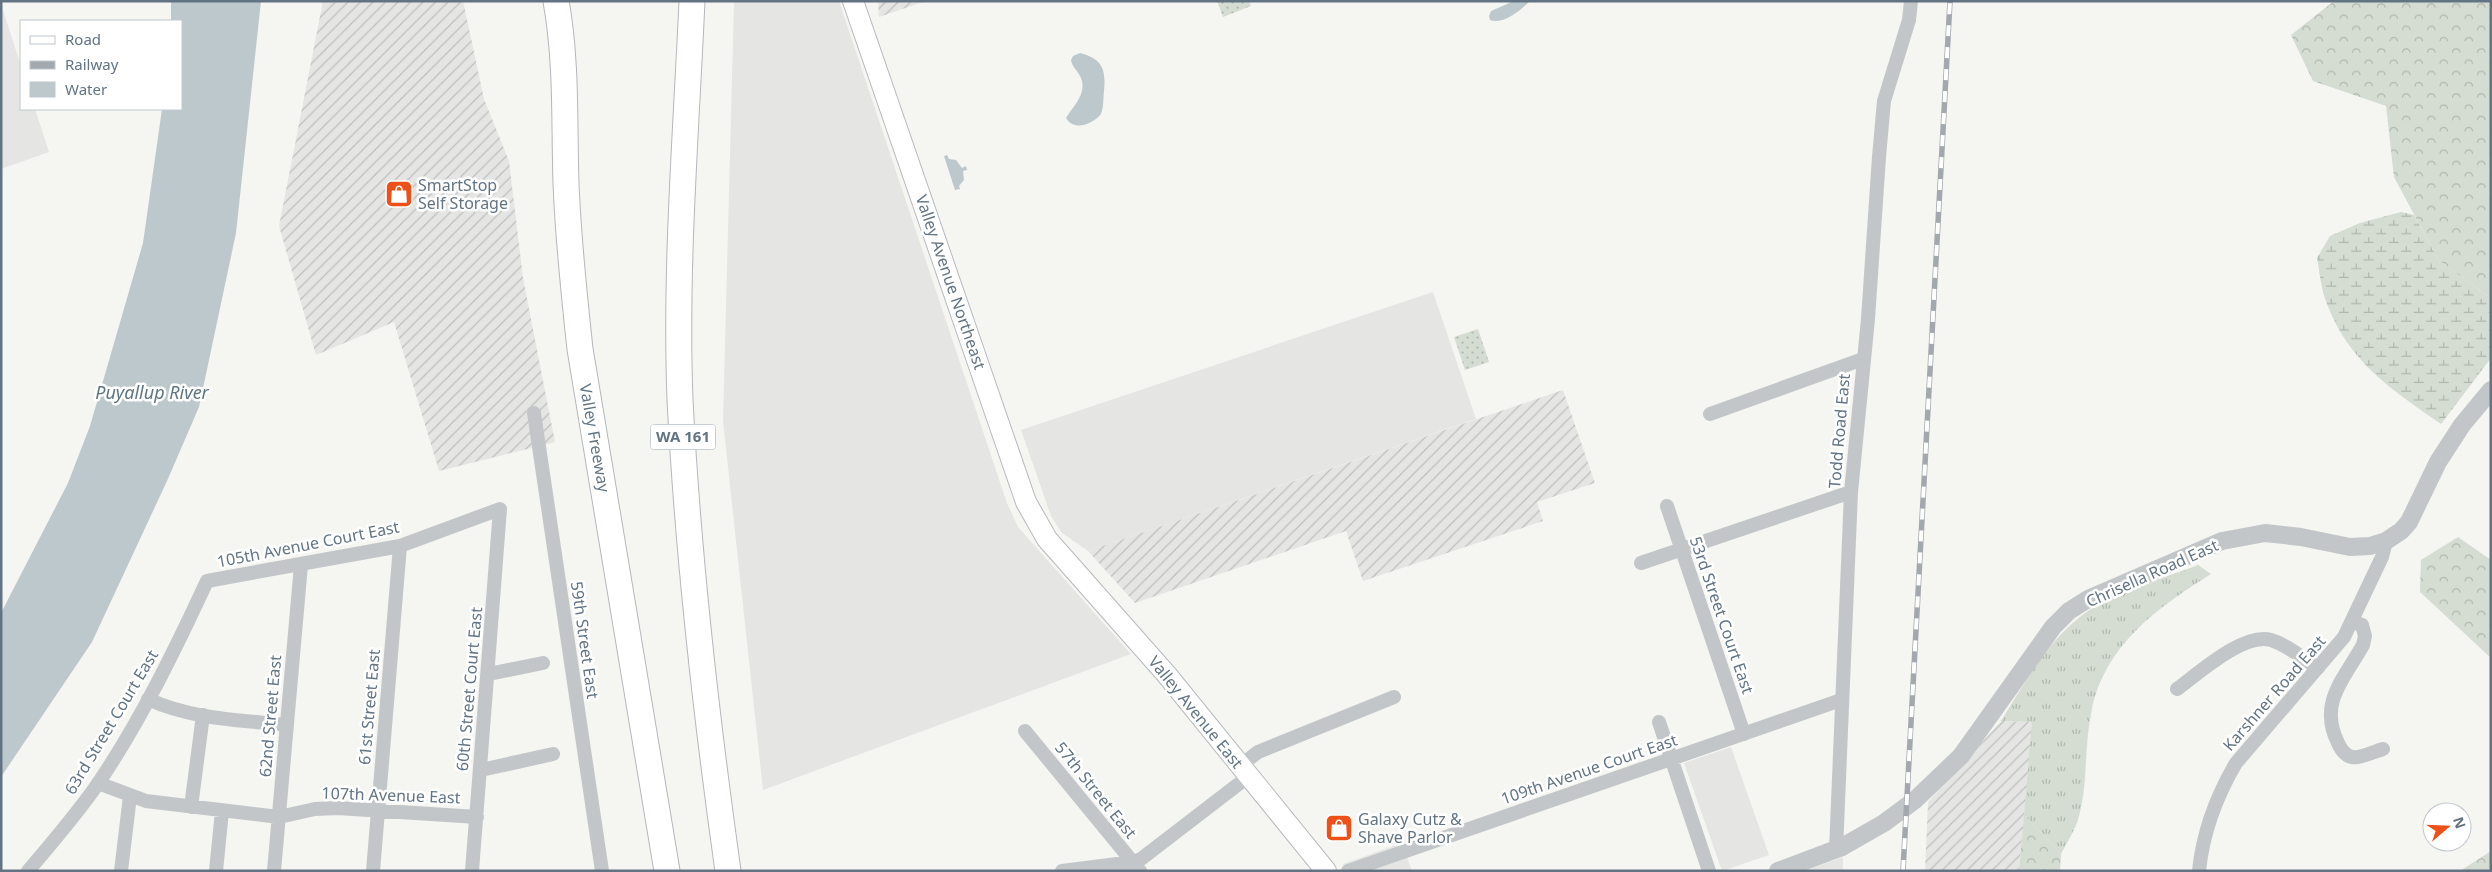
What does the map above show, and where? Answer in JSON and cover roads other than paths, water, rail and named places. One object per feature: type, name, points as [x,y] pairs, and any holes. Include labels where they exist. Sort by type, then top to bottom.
[{"type":"highway","name":"Valley Freeway","points":[[556,1],[565,72],[567,194],[580,349],[668,871]]},
{"type":"highway","name":"WA 161","points":[[692,1],[681,227],[679,307],[680,399],[710,740],[728,871]]},
{"type":"main road","name":"Valley Avenue Northeast","points":[[853,1],[1026,502],[1040,528],[1062,556]]},
{"type":"main road","name":"Valley Avenue East","points":[[1062,556],[1150,656],[1326,871]]},
{"type":"street","name":"Todd Road East","points":[[1836,850],[1851,492],[1884,101],[1909,20],[1911,1]]},
{"type":"street","points":[[1710,414],[1863,359]]},
{"type":"street","name":"Chrisella Road East","points":[[1778,871],[1836,850],[1884,823],[1915,800],[1949,769],[1973,740],[2053,627],[2069,612],[2088,599],[2222,541],[2245,536],[2277,534],[2350,547],[2370,546],[2386,541],[2401,531],[2409,522],[2438,462],[2462,425],[2491,390]]},
{"type":"street","name":"59th Street East","points":[[534,413],[602,871]]},
{"type":"street","points":[[1641,563],[1851,492]]},
{"type":"street","name":"53rd Street Court East","points":[[1667,506],[1744,734]]},
{"type":"street","name":"105th Avenue Court East","points":[[207,581],[400,546],[500,510]]},
{"type":"street","name":"60th Street Court East","points":[[472,871],[489,674],[500,510]]},
{"type":"street","name":"Karshner Road East","points":[[2199,871],[2202,847],[2211,813],[2236,763],[2330,656],[2353,622],[2382,557],[2386,541]]},
{"type":"street","name":"61st Street East","points":[[373,871],[400,546]]},
{"type":"street","name":"62nd Street East","points":[[274,871],[301,564]]},
{"type":"street","name":"63rd Street Court East","points":[[28,871],[78,812],[98,783],[148,699],[207,581]]},
{"type":"street","points":[[2353,622],[2362,626],[2365,636],[2360,649],[2335,692],[2331,702],[2329,724],[2341,750],[2348,757],[2355,758],[2383,748]]},
{"type":"street","points":[[2177,689],[2232,650],[2258,639],[2271,640],[2280,644],[2318,668]]},
{"type":"street","points":[[489,674],[542,663]]},
{"type":"street","points":[[1062,871],[1136,866],[1244,771],[1258,752],[1394,697]]},
{"type":"street","points":[[148,699],[161,705],[202,715],[286,725]]},
{"type":"street","name":"109th Avenue Court East","points":[[1348,871],[1841,700]]},
{"type":"street","points":[[191,808],[202,715]]},
{"type":"street","points":[[1659,722],[1709,871]]},
{"type":"street","name":"57th Street East","points":[[1025,731],[1136,866]]},
{"type":"street","points":[[480,770],[553,754]]},
{"type":"street","name":"107th Avenue East","points":[[98,783],[130,796],[191,808],[279,817],[315,809],[379,810],[477,816]]},
{"type":"street","points":[[121,871],[130,796]]},
{"type":"street","points":[[216,871],[222,811]]},
{"type":"water","name":"Puyallup River","points":[[171,1],[261,1],[236,233],[199,407],[167,481],[92,642],[1,777],[1,613],[68,483],[90,426],[143,243],[162,110],[182,110],[182,20],[171,20]]},
{"type":"water","points":[[1514,1],[1530,1],[1506,19],[1490,20],[1491,11]]},
{"type":"water","points":[[1080,53],[1088,55],[1098,62],[1103,71],[1104,84],[1101,114],[1093,121],[1078,126],[1069,122],[1066,118],[1081,94],[1081,78],[1071,60],[1073,56]]},
{"type":"water","points":[[947,155],[949,159],[956,160],[962,168],[966,166],[967,170],[963,171],[964,180],[959,186],[960,189],[955,190],[944,156]]},
{"type":"railway","points":[[1903,871],[1950,1]]},
{"type":"place","name":"SmartStop Self Storage","points":[[399,194]]},
{"type":"place","name":"Galaxy Cutz & Shave Parlor","points":[[1339,828]]}]
